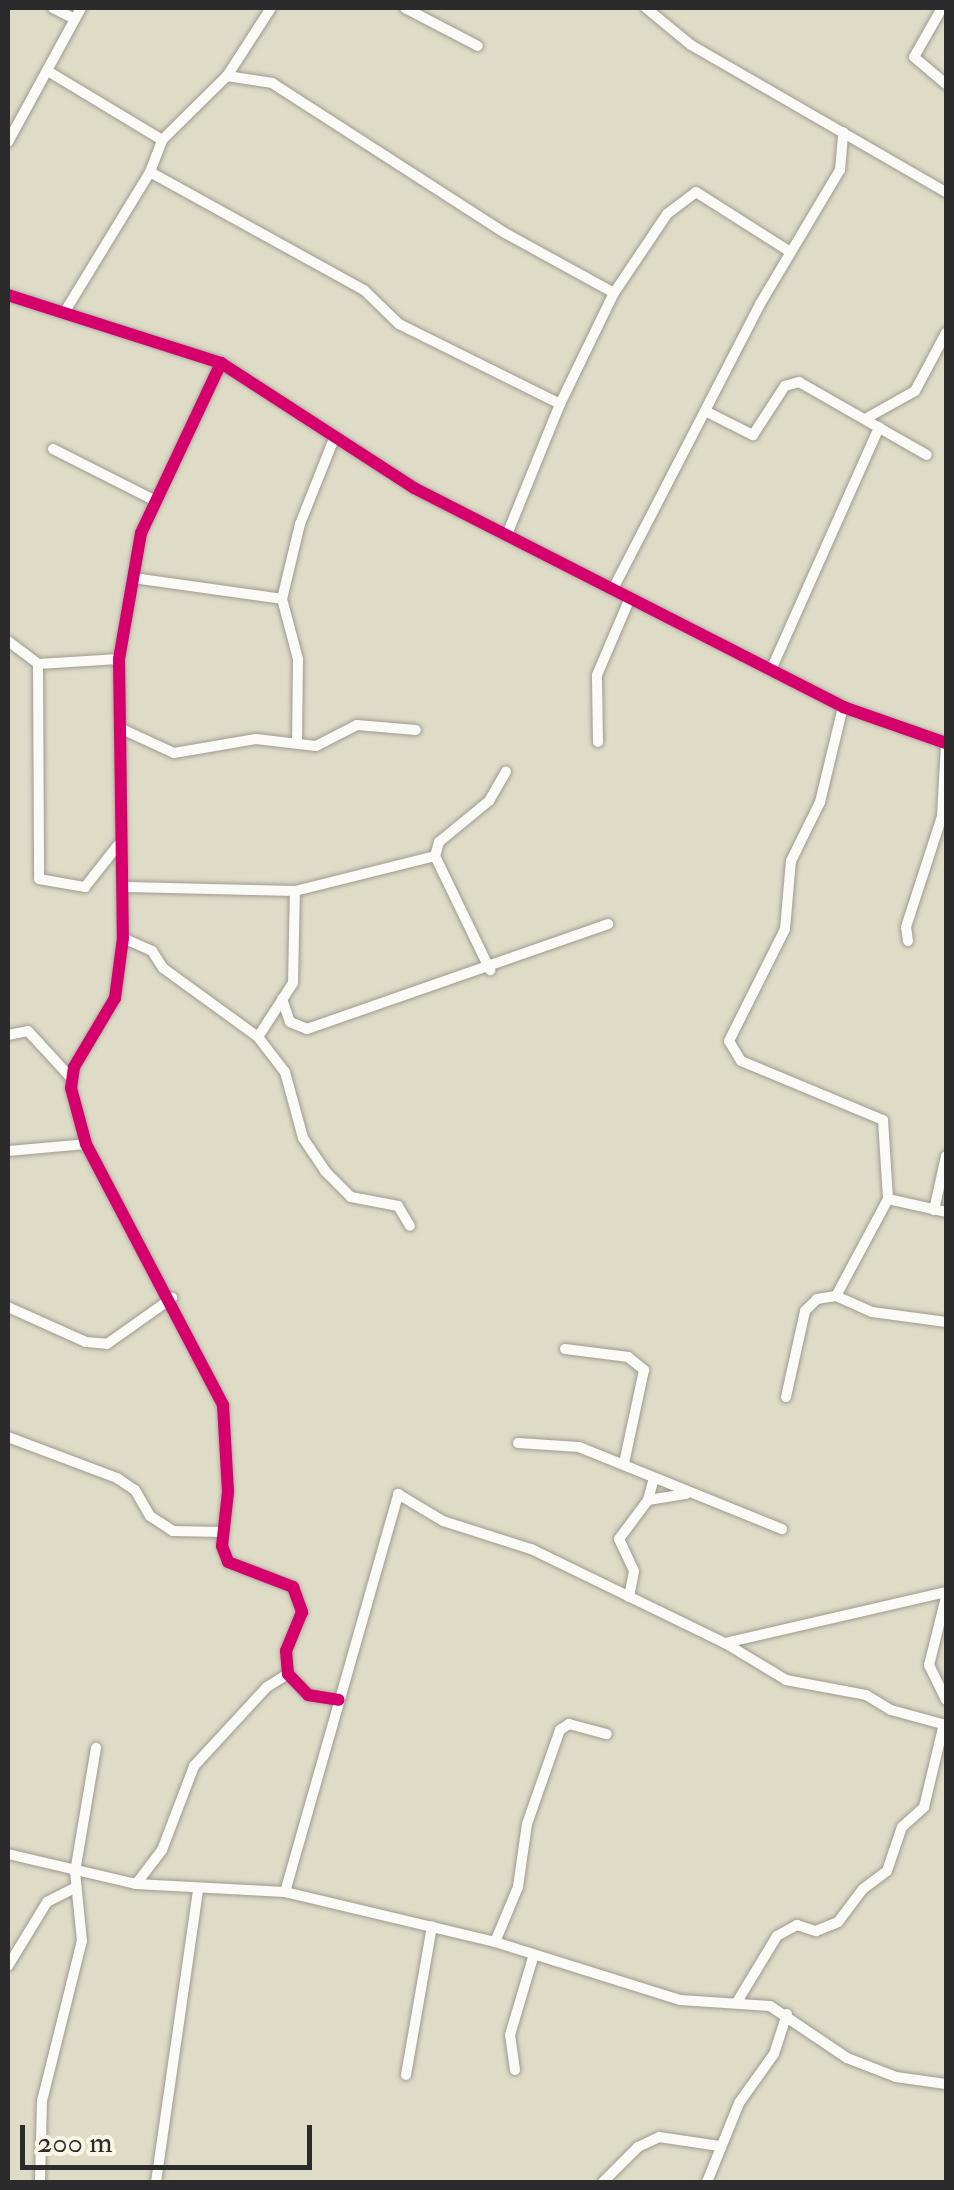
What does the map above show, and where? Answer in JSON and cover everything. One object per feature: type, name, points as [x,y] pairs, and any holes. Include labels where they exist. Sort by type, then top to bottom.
[{"type":"street","points":[[52,8],[73,18]]},
{"type":"street","points":[[8,142],[51,73],[73,18],[82,8]]},
{"type":"street","points":[[64,312],[150,172],[162,140],[227,76],[271,8]]},
{"type":"street","points":[[405,8],[478,46]]},
{"type":"street","points":[[646,8],[691,46],[946,192]]},
{"type":"street","points":[[942,8],[914,57],[946,84]]},
{"type":"street","points":[[51,73],[162,140]]},
{"type":"street","points":[[227,76],[272,83],[504,233],[614,293]]},
{"type":"street","points":[[613,590],[789,252],[840,170],[843,132]]},
{"type":"street","points":[[150,172],[364,290],[399,324],[560,404]]},
{"type":"street","points":[[508,532],[560,404],[614,293],[667,214],[692,193],[789,252]]},
{"type":"street","points":[[8,295],[221,363],[333,440],[613,590],[843,707],[946,744],[942,816],[906,927],[908,941]]},
{"type":"street","points":[[865,419],[915,391],[946,334]]},
{"type":"street","points":[[70,1078],[115,998],[123,938],[127,887],[118,845],[124,730],[119,660],[133,578],[154,500],[221,363]]},
{"type":"street","points":[[705,412],[754,435],[785,386],[800,382],[926,454]]},
{"type":"street","points":[[771,670],[879,427]]},
{"type":"street","points":[[297,742],[298,659],[282,599],[300,524],[333,440]]},
{"type":"street","points":[[53,449],[154,500]]},
{"type":"street","points":[[133,578],[282,599]]},
{"type":"street","points":[[598,742],[597,675],[630,598]]},
{"type":"street","points":[[8,640],[38,664],[119,660]]},
{"type":"street","points":[[38,664],[39,879],[85,887],[118,845]]},
{"type":"street","points":[[836,1296],[888,1199],[883,1120],[741,1061],[729,1047],[785,928],[791,861],[820,802],[843,707]]},
{"type":"street","points":[[124,730],[174,753],[256,739],[316,746],[357,725],[416,730]]},
{"type":"street","points":[[490,970],[435,856],[439,842],[489,800],[506,772]]},
{"type":"street","points":[[127,887],[295,891],[435,856]]},
{"type":"street","points":[[258,1036],[293,983],[295,891]]},
{"type":"street","points":[[282,999],[294,1026],[307,1029],[490,970],[608,924]]},
{"type":"street","points":[[123,938],[152,952],[163,968],[258,1036],[286,1072],[310,1152],[351,1197],[392,1202],[410,1226]]},
{"type":"street","points":[[8,1035],[28,1031],[70,1078],[86,1144],[172,1298],[223,1405],[228,1492],[222,1532],[228,1562],[281,1578],[302,1598],[286,1651],[288,1674],[308,1696],[340,1700]]},
{"type":"street","points":[[8,1151],[86,1144]]},
{"type":"street","points":[[888,1199],[940,1212],[946,1156]]},
{"type":"street","points":[[786,1397],[809,1302],[836,1296],[872,1312],[946,1322]]},
{"type":"street","points":[[8,1306],[86,1342],[107,1344],[134,1331],[172,1298]]},
{"type":"street","points":[[564,1348],[628,1357],[644,1370],[624,1463]]},
{"type":"street","points":[[8,1437],[117,1478],[136,1490],[150,1516],[173,1531],[222,1532]]},
{"type":"street","points":[[518,1443],[559,1443],[624,1463],[653,1481],[782,1528]]},
{"type":"street","points":[[630,1597],[634,1571],[619,1539],[648,1500],[653,1481]]},
{"type":"street","points":[[285,1892],[398,1494],[443,1520],[531,1549],[726,1643],[786,1680],[846,1690],[945,1724],[924,1806],[902,1828],[887,1871],[863,1889],[838,1922],[816,1932],[797,1925],[777,1936],[737,2002]]},
{"type":"street","points":[[648,1500],[688,1494]]},
{"type":"street","points":[[726,1643],[946,1595],[929,1665],[946,1700]]},
{"type":"street","points":[[136,1884],[162,1850],[194,1766],[266,1687],[288,1674]]},
{"type":"street","points":[[496,1942],[518,1887],[526,1824],[560,1730],[569,1724],[606,1734]]},
{"type":"street","points":[[40,2182],[42,2101],[82,1941],[76,1872],[96,1748]]},
{"type":"street","points":[[8,1854],[136,1884],[285,1892],[432,1926],[680,2000],[737,2002],[787,2014],[847,2058],[896,2077],[946,2084]]},
{"type":"street","points":[[8,1966],[47,1902],[76,1886]]},
{"type":"street","points":[[156,2182],[198,1890]]},
{"type":"street","points":[[406,2075],[416,1989],[432,1926]]},
{"type":"street","points":[[516,2070],[510,2035],[534,1954]]},
{"type":"street","points":[[707,2182],[739,2102],[774,2054],[787,2014]]},
{"type":"street","points":[[603,2182],[638,2147],[658,2137],[719,2146]]},
{"type":"cycle path","points":[[8,295],[221,363],[414,488],[843,707],[946,743]]},
{"type":"cycle path","points":[[221,363],[141,533],[119,659],[123,938],[115,998],[74,1067],[71,1088],[86,1144],[223,1405],[228,1492],[222,1546],[228,1562],[293,1587],[302,1612],[286,1651],[288,1674],[308,1695],[339,1700]]}]
